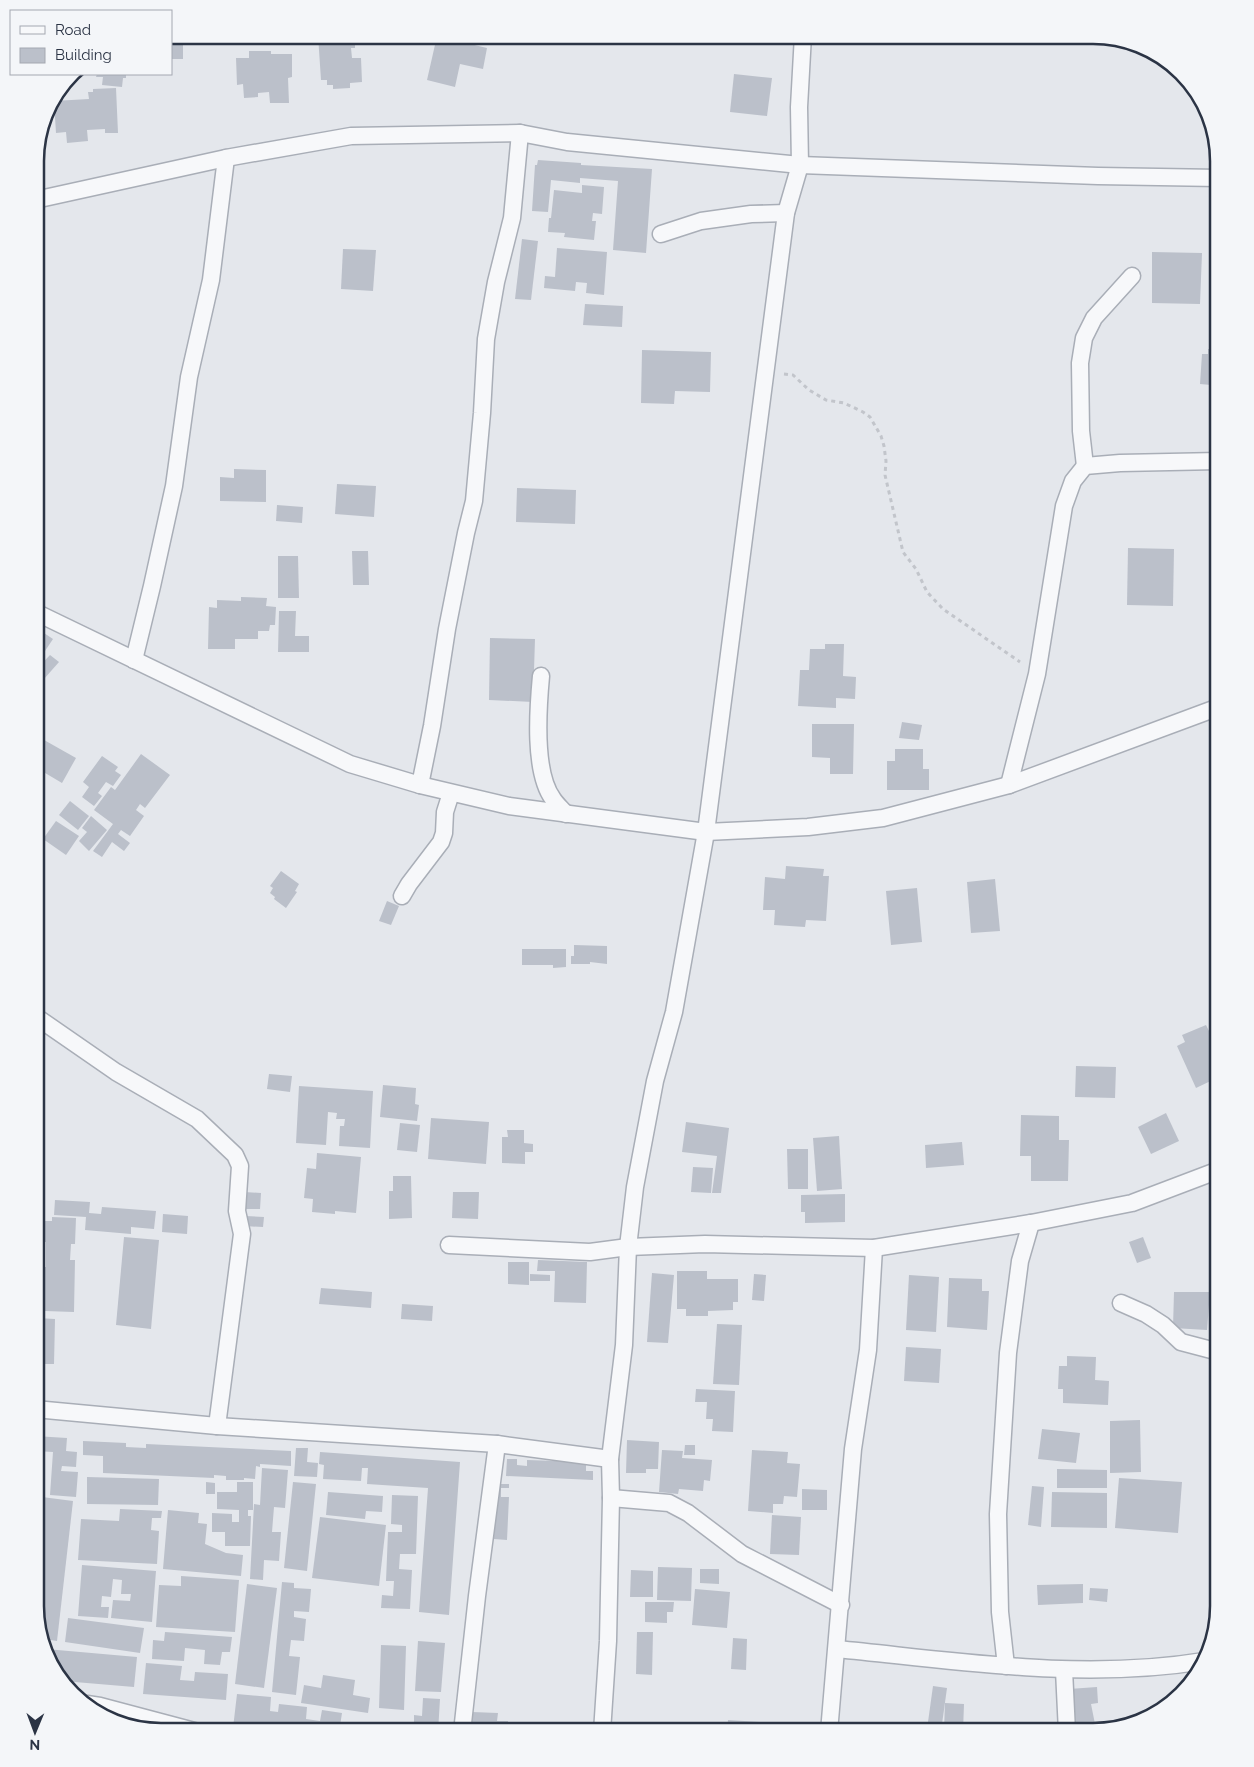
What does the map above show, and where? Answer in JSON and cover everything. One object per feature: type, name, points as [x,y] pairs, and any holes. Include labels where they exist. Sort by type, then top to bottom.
[{"type":"street","points":[[603,1723],[608,1641],[612,1498],[610,1459],[624,1345],[628,1247],[635,1186],[652,1100],[674,1012],[706,832],[786,213],[800,165],[799,107],[802,44]]},
{"type":"street","points":[[420,786],[432,726],[447,629],[474,501],[486,339],[496,282],[512,218],[520,133]]},
{"type":"street","points":[[44,198],[226,158],[351,136],[520,133],[567,142],[800,165],[1098,176],[1210,178]]},
{"type":"street","points":[[134,660],[174,486],[189,377],[211,280],[226,158]]},
{"type":"street","points":[[661,234],[701,222],[751,214],[786,213]]},
{"type":"street","points":[[1009,785],[1037,674],[1064,506],[1073,481],[1085,466],[1081,431],[1082,396],[1080,362],[1084,338],[1094,318],[1132,276]]},
{"type":"street","points":[[1085,466],[1120,463],[1210,461]]},
{"type":"street","points":[[44,616],[350,764],[420,786],[509,806],[706,832],[808,827],[883,818],[1009,785],[1210,710]]},
{"type":"street","points":[[541,676],[538,720],[543,778],[552,798],[566,814]]},
{"type":"street","points":[[402,896],[441,842],[444,833],[444,812],[451,793]]},
{"type":"street","points":[[44,1022],[116,1072],[197,1119],[235,1155],[240,1166],[237,1211],[242,1234],[217,1426]]},
{"type":"street","points":[[449,1245],[590,1252],[628,1247],[705,1244],[874,1248],[1031,1223],[1132,1203],[1210,1173]]},
{"type":"street","points":[[1006,1666],[1000,1612],[998,1514],[1008,1353],[1020,1261],[1031,1223]]},
{"type":"street","points":[[830,1723],[853,1449],[868,1350],[874,1248]]},
{"type":"street","points":[[1122,1303],[1146,1314],[1163,1325],[1181,1342],[1210,1350]]},
{"type":"street","points":[[44,1410],[217,1426],[498,1444],[610,1459]]},
{"type":"street","points":[[463,1723],[477,1596],[498,1444]]},
{"type":"street","points":[[612,1498],[669,1503],[688,1513],[742,1554],[841,1605]]},
{"type":"street","points":[[837,1649],[1064,1670],[1173,1666],[1196,1662]]},
{"type":"street","points":[[1064,1670],[1067,1723]]},
{"type":"street","points":[[114,1713],[158,1723]]},
{"type":"path","points":[[764,374],[793,374],[809,390],[826,400],[844,403],[870,417],[881,436],[886,461],[885,474],[902,552],[916,569],[927,592],[943,609],[1037,674]]},
{"type":"building","points":[[172,44],[183,44],[183,59],[172,59]]},
{"type":"building","points":[[319,44],[355,44],[355,48],[351,48],[352,58],[361,58],[362,82],[350,83],[350,88],[333,89],[333,85],[327,85],[327,80],[321,80]]},
{"type":"building","points":[[435,44],[470,44],[487,48],[483,69],[460,64],[455,87],[427,80]]},
{"type":"building","points":[[249,51],[271,51],[271,54],[292,54],[292,77],[288,78],[289,103],[270,103],[269,92],[258,93],[258,97],[244,98],[243,84],[237,85],[236,58],[249,58]]},
{"type":"building","points":[[734,74],[772,78],[767,116],[730,112]]},
{"type":"building","points":[[97,75],[126,75],[126,78],[123,78],[122,87],[102,85],[103,77],[96,77]]},
{"type":"building","points":[[116,88],[118,133],[105,133],[105,129],[87,130],[88,141],[67,143],[66,132],[56,133],[55,112],[59,102],[89,99],[88,92],[93,92],[93,89]]},
{"type":"building","points":[[538,160],[581,163],[581,165],[652,169],[646,253],[613,250],[618,181],[580,178],[580,183],[551,180],[548,212],[532,211],[535,165],[537,165]]},
{"type":"building","points":[[582,185],[604,187],[602,214],[593,213],[592,221],[596,221],[594,240],[564,237],[565,233],[548,232],[554,190],[582,193]]},
{"type":"building","points":[[522,239],[538,241],[531,300],[515,299]]},
{"type":"building","points":[[557,248],[607,252],[604,295],[586,293],[587,283],[576,282],[575,291],[544,288],[545,276],[555,277]]},
{"type":"building","points":[[343,249],[376,250],[373,291],[341,289]]},
{"type":"building","points":[[1152,252],[1202,253],[1200,304],[1152,303]]},
{"type":"building","points":[[585,304],[623,306],[622,327],[583,325]]},
{"type":"building","points":[[1208,349],[1210,349],[1210,385],[1200,384],[1202,354],[1208,354]]},
{"type":"building","points":[[642,350],[711,352],[710,392],[675,391],[674,404],[641,403]]},
{"type":"building","points":[[234,469],[266,470],[266,502],[220,501],[220,477],[234,478]]},
{"type":"building","points":[[337,484],[376,486],[374,517],[335,514]]},
{"type":"building","points":[[517,488],[576,490],[575,524],[516,522]]},
{"type":"building","points":[[277,505],[303,507],[302,523],[276,521]]},
{"type":"building","points":[[1128,548],[1174,549],[1173,606],[1127,605]]},
{"type":"building","points":[[352,551],[368,551],[369,585],[353,585]]},
{"type":"building","points":[[278,556],[298,556],[299,598],[278,598]]},
{"type":"building","points":[[241,597],[267,598],[266,606],[276,607],[275,625],[270,625],[269,631],[258,631],[258,639],[235,639],[235,649],[208,649],[209,607],[217,608],[217,600],[241,601]]},
{"type":"building","points":[[279,611],[296,611],[295,636],[309,636],[309,652],[278,652]]},
{"type":"building","points":[[44,633],[53,639],[44,652]]},
{"type":"building","points":[[490,638],[535,639],[533,702],[489,700]]},
{"type":"building","points":[[825,644],[844,644],[843,676],[856,677],[855,699],[836,698],[836,708],[798,706],[800,670],[809,670],[810,649],[825,649]]},
{"type":"building","points":[[50,655],[59,662],[44,679],[44,661]]},
{"type":"building","points":[[902,722],[922,725],[919,740],[899,738]]},
{"type":"building","points":[[812,724],[854,724],[853,774],[830,774],[830,758],[812,757]]},
{"type":"building","points":[[44,740],[76,758],[62,783],[44,772]]},
{"type":"building","points":[[895,749],[923,749],[923,769],[929,769],[929,790],[887,790],[887,761],[895,761]]},
{"type":"building","points":[[141,754],[170,775],[145,808],[140,804],[136,810],[144,816],[130,836],[121,830],[118,834],[130,843],[124,851],[112,842],[102,857],[93,851],[113,824],[94,810],[111,787],[115,790]]},
{"type":"building","points":[[102,756],[118,767],[115,771],[121,775],[113,786],[106,782],[98,793],[102,796],[94,806],[82,797],[89,787],[83,782]]},
{"type":"building","points":[[70,801],[89,816],[78,830],[59,815]]},
{"type":"building","points":[[91,816],[107,830],[89,851],[79,841],[87,832],[82,828]]},
{"type":"building","points":[[56,821],[79,836],[66,855],[44,840]]},
{"type":"building","points":[[786,866],[824,869],[823,876],[829,876],[826,921],[806,920],[805,927],[774,925],[775,910],[763,910],[765,877],[785,879]]},
{"type":"building","points":[[281,871],[299,884],[295,891],[297,892],[286,908],[274,899],[275,897],[270,893],[273,888],[270,886]]},
{"type":"building","points":[[995,879],[1000,931],[971,933],[967,882]]},
{"type":"building","points":[[917,888],[922,942],[891,945],[886,891]]},
{"type":"building","points":[[387,901],[399,906],[391,925],[379,921]]},
{"type":"building","points":[[574,945],[607,946],[607,964],[590,962],[590,964],[571,964],[571,956],[574,956]]},
{"type":"building","points":[[522,949],[566,949],[566,967],[553,968],[553,965],[522,965]]},
{"type":"building","points":[[1206,1025],[1210,1030],[1210,1081],[1196,1088],[1177,1046],[1185,1042],[1182,1035]]},
{"type":"building","points":[[1076,1066],[1116,1067],[1115,1098],[1075,1097]]},
{"type":"building","points":[[269,1074],[292,1076],[290,1092],[267,1089]]},
{"type":"building","points":[[383,1085],[416,1088],[415,1104],[419,1105],[417,1121],[380,1117]]},
{"type":"building","points":[[299,1086],[373,1091],[370,1148],[339,1146],[340,1126],[344,1126],[345,1119],[336,1119],[337,1113],[328,1112],[326,1145],[296,1143]]},
{"type":"building","points":[[1166,1113],[1179,1141],[1151,1154],[1138,1127]]},
{"type":"building","points":[[1021,1115],[1059,1116],[1059,1140],[1069,1140],[1068,1181],[1031,1181],[1031,1156],[1020,1156]]},
{"type":"building","points":[[431,1118],[489,1122],[486,1164],[428,1159]]},
{"type":"building","points":[[686,1122],[729,1128],[721,1193],[712,1193],[717,1156],[682,1152]]},
{"type":"building","points":[[400,1123],[420,1125],[417,1152],[397,1150]]},
{"type":"building","points":[[507,1130],[524,1130],[524,1143],[533,1144],[533,1152],[525,1152],[525,1164],[502,1163],[502,1137],[508,1137]]},
{"type":"building","points":[[839,1136],[842,1189],[817,1191],[813,1138]]},
{"type":"building","points":[[962,1142],[964,1165],[926,1168],[925,1145]]},
{"type":"building","points":[[787,1149],[808,1149],[808,1189],[788,1189]]},
{"type":"building","points":[[317,1153],[361,1157],[356,1213],[335,1211],[335,1214],[312,1212],[313,1199],[304,1198],[307,1168],[316,1169]]},
{"type":"building","points":[[693,1167],[713,1168],[711,1193],[691,1192]]},
{"type":"building","points":[[393,1176],[411,1176],[412,1218],[389,1219],[389,1191],[393,1191]]},
{"type":"building","points":[[244,1192],[261,1193],[260,1209],[243,1209]]},
{"type":"building","points":[[453,1192],[479,1192],[478,1219],[452,1218]]},
{"type":"building","points":[[845,1194],[845,1222],[805,1223],[805,1212],[801,1212],[801,1195]]},
{"type":"building","points":[[55,1200],[90,1202],[89,1213],[101,1214],[102,1207],[156,1211],[154,1229],[131,1227],[131,1234],[85,1230],[86,1217],[54,1215]]},
{"type":"building","points":[[163,1214],[188,1216],[187,1234],[162,1232]]},
{"type":"building","points":[[245,1216],[264,1217],[263,1227],[244,1226]]},
{"type":"building","points":[[52,1217],[76,1218],[75,1244],[71,1244],[70,1260],[75,1260],[74,1312],[45,1311],[45,1221],[52,1221]]},
{"type":"building","points":[[124,1237],[159,1240],[151,1329],[116,1325]]},
{"type":"building","points":[[1143,1237],[1151,1258],[1137,1263],[1129,1242]]},
{"type":"building","points":[[538,1260],[587,1262],[586,1303],[554,1302],[555,1271],[537,1271]]},
{"type":"building","points":[[508,1262],[529,1262],[529,1285],[508,1284]]},
{"type":"building","points":[[677,1271],[707,1271],[707,1279],[738,1279],[738,1302],[733,1302],[733,1310],[708,1311],[708,1316],[686,1316],[686,1309],[677,1309]]},
{"type":"building","points":[[652,1273],[674,1275],[668,1343],[647,1342]]},
{"type":"building","points":[[530,1274],[550,1275],[550,1281],[530,1281]]},
{"type":"building","points":[[754,1274],[766,1275],[764,1301],[752,1300]]},
{"type":"building","points":[[909,1275],[939,1277],[936,1332],[906,1330]]},
{"type":"building","points":[[949,1278],[982,1279],[982,1291],[989,1291],[987,1330],[947,1327]]},
{"type":"building","points":[[321,1288],[372,1292],[371,1308],[319,1304]]},
{"type":"building","points":[[1174,1292],[1210,1292],[1207,1330],[1173,1328]]},
{"type":"building","points":[[402,1304],[433,1306],[432,1321],[401,1319]]},
{"type":"building","points":[[44,1318],[55,1319],[54,1364],[44,1364]]},
{"type":"building","points":[[717,1324],[742,1325],[739,1385],[713,1384]]},
{"type":"building","points":[[906,1347],[941,1349],[939,1383],[904,1381]]},
{"type":"building","points":[[1067,1356],[1096,1357],[1095,1380],[1109,1381],[1108,1405],[1063,1403],[1063,1389],[1058,1389],[1059,1366],[1067,1366]]},
{"type":"building","points":[[696,1389],[735,1391],[733,1432],[712,1431],[713,1419],[706,1419],[707,1402],[695,1402]]},
{"type":"building","points":[[1140,1420],[1141,1472],[1110,1473],[1110,1421]]},
{"type":"building","points":[[1042,1429],[1080,1433],[1076,1463],[1038,1459]]},
{"type":"building","points":[[44,1437],[67,1438],[66,1451],[77,1452],[76,1467],[62,1466],[61,1471],[78,1472],[76,1497],[50,1495],[53,1452],[44,1452]]},
{"type":"building","points":[[627,1440],[659,1442],[658,1469],[646,1469],[646,1473],[626,1473]]},
{"type":"building","points":[[83,1441],[126,1443],[126,1447],[146,1448],[146,1444],[291,1451],[291,1466],[260,1464],[260,1467],[256,1466],[255,1479],[244,1478],[244,1480],[226,1480],[226,1476],[214,1475],[214,1478],[103,1473],[103,1456],[83,1455]]},
{"type":"building","points":[[685,1445],[695,1445],[695,1455],[684,1455]]},
{"type":"building","points":[[296,1448],[308,1448],[307,1462],[318,1463],[317,1477],[294,1476]]},
{"type":"building","points":[[662,1450],[683,1451],[682,1458],[712,1460],[710,1481],[704,1480],[703,1491],[679,1489],[678,1494],[659,1492]]},
{"type":"building","points":[[752,1450],[788,1452],[787,1463],[800,1464],[797,1497],[784,1496],[783,1504],[773,1504],[773,1513],[748,1511]]},
{"type":"building","points":[[320,1452],[460,1462],[449,1615],[419,1612],[428,1488],[367,1484],[368,1468],[362,1468],[361,1481],[323,1479],[324,1465],[319,1464]]},
{"type":"building","points":[[507,1459],[517,1459],[517,1465],[527,1466],[527,1460],[586,1462],[586,1471],[593,1471],[593,1480],[506,1476]]},
{"type":"building","points":[[262,1468],[288,1470],[285,1508],[274,1507],[272,1532],[281,1532],[279,1561],[264,1560],[263,1580],[250,1579],[254,1504],[260,1505]]},
{"type":"building","points":[[1057,1469],[1107,1470],[1107,1488],[1057,1488]]},
{"type":"building","points":[[87,1477],[159,1479],[158,1505],[87,1504]]},
{"type":"building","points":[[1119,1478],[1182,1482],[1178,1533],[1115,1528]]},
{"type":"building","points":[[206,1482],[215,1483],[215,1494],[206,1494]]},
{"type":"building","points":[[237,1482],[253,1482],[253,1510],[248,1510],[248,1516],[251,1516],[250,1546],[225,1546],[225,1532],[212,1532],[212,1513],[232,1514],[232,1522],[239,1522],[239,1510],[217,1509],[217,1492],[237,1492]]},
{"type":"building","points":[[293,1482],[316,1484],[307,1571],[284,1568]]},
{"type":"building","points":[[496,1484],[509,1484],[509,1488],[501,1488],[501,1497],[509,1497],[507,1540],[494,1539]]},
{"type":"building","points":[[1032,1486],[1044,1487],[1041,1527],[1028,1525]]},
{"type":"building","points":[[802,1489],[827,1490],[827,1510],[802,1510]]},
{"type":"building","points":[[328,1492],[383,1496],[382,1512],[366,1511],[365,1519],[326,1515]]},
{"type":"building","points":[[1052,1492],[1107,1493],[1107,1528],[1051,1527]]},
{"type":"building","points":[[392,1495],[418,1496],[416,1554],[400,1554],[399,1569],[412,1570],[410,1609],[381,1608],[382,1595],[393,1596],[394,1581],[386,1581],[388,1532],[402,1532],[402,1525],[391,1524]]},
{"type":"building","points":[[44,1497],[73,1501],[57,1641],[49,1640],[45,1622]]},
{"type":"building","points":[[120,1509],[162,1511],[161,1518],[152,1518],[151,1530],[159,1531],[157,1564],[78,1560],[81,1519],[119,1521]]},
{"type":"building","points":[[168,1510],[199,1513],[198,1523],[207,1524],[205,1544],[226,1553],[243,1555],[241,1576],[163,1569]]},
{"type":"building","points":[[772,1515],[801,1517],[799,1555],[770,1554]]},
{"type":"building","points":[[320,1517],[386,1525],[379,1586],[312,1578]]},
{"type":"building","points":[[82,1565],[156,1571],[152,1622],[111,1618],[113,1600],[130,1601],[131,1594],[121,1594],[122,1580],[113,1579],[111,1597],[102,1596],[101,1607],[109,1607],[108,1618],[78,1616]]},
{"type":"building","points":[[658,1567],[692,1568],[691,1601],[657,1600]]},
{"type":"building","points":[[700,1569],[719,1569],[719,1584],[700,1583]]},
{"type":"building","points":[[631,1570],[653,1571],[653,1597],[630,1597]]},
{"type":"building","points":[[181,1576],[239,1580],[235,1632],[156,1627],[159,1585],[181,1586]]},
{"type":"building","points":[[282,1582],[294,1583],[294,1588],[311,1589],[309,1612],[294,1611],[294,1617],[306,1619],[304,1641],[291,1640],[289,1656],[300,1657],[296,1695],[272,1692]]},
{"type":"building","points":[[247,1584],[277,1588],[264,1688],[235,1684]]},
{"type":"building","points":[[1083,1584],[1083,1603],[1038,1605],[1037,1585]]},
{"type":"building","points":[[1090,1588],[1108,1589],[1107,1602],[1089,1600]]},
{"type":"building","points":[[695,1589],[730,1592],[727,1628],[692,1625]]},
{"type":"building","points":[[645,1602],[674,1602],[673,1612],[667,1612],[667,1623],[645,1622]]},
{"type":"building","points":[[68,1618],[144,1628],[140,1653],[65,1642]]},
{"type":"building","points":[[165,1632],[232,1637],[230,1652],[222,1652],[220,1665],[204,1664],[205,1650],[185,1648],[184,1661],[152,1659],[153,1640],[164,1641]]},
{"type":"building","points":[[637,1632],[653,1632],[652,1675],[636,1674]]},
{"type":"building","points":[[733,1638],[747,1639],[746,1670],[731,1669]]},
{"type":"building","points":[[418,1641],[445,1643],[441,1692],[415,1691]]},
{"type":"building","points":[[381,1645],[406,1646],[404,1710],[379,1708]]},
{"type":"building","points":[[52,1650],[137,1657],[134,1687],[71,1682],[59,1665]]},
{"type":"building","points":[[146,1663],[182,1666],[180,1680],[194,1681],[195,1672],[228,1674],[226,1700],[143,1694]]},
{"type":"building","points":[[323,1675],[355,1680],[353,1695],[370,1698],[368,1713],[301,1703],[304,1685],[321,1688]]},
{"type":"building","points":[[933,1686],[947,1688],[942,1723],[928,1722]]},
{"type":"building","points":[[1097,1687],[1098,1703],[1091,1704],[1095,1723],[1072,1723],[1069,1689]]},
{"type":"building","points":[[237,1694],[271,1697],[270,1711],[278,1712],[279,1704],[307,1707],[306,1719],[320,1721],[322,1710],[342,1713],[340,1723],[234,1723]]},
{"type":"building","points":[[423,1698],[440,1699],[439,1723],[414,1723],[414,1715],[422,1716]]},
{"type":"building","points":[[945,1703],[964,1704],[963,1723],[944,1723]]},
{"type":"building","points":[[472,1712],[498,1713],[497,1721],[508,1721],[508,1723],[471,1723]]},
{"type":"building","points":[[728,1720],[778,1723],[728,1723]]}]
